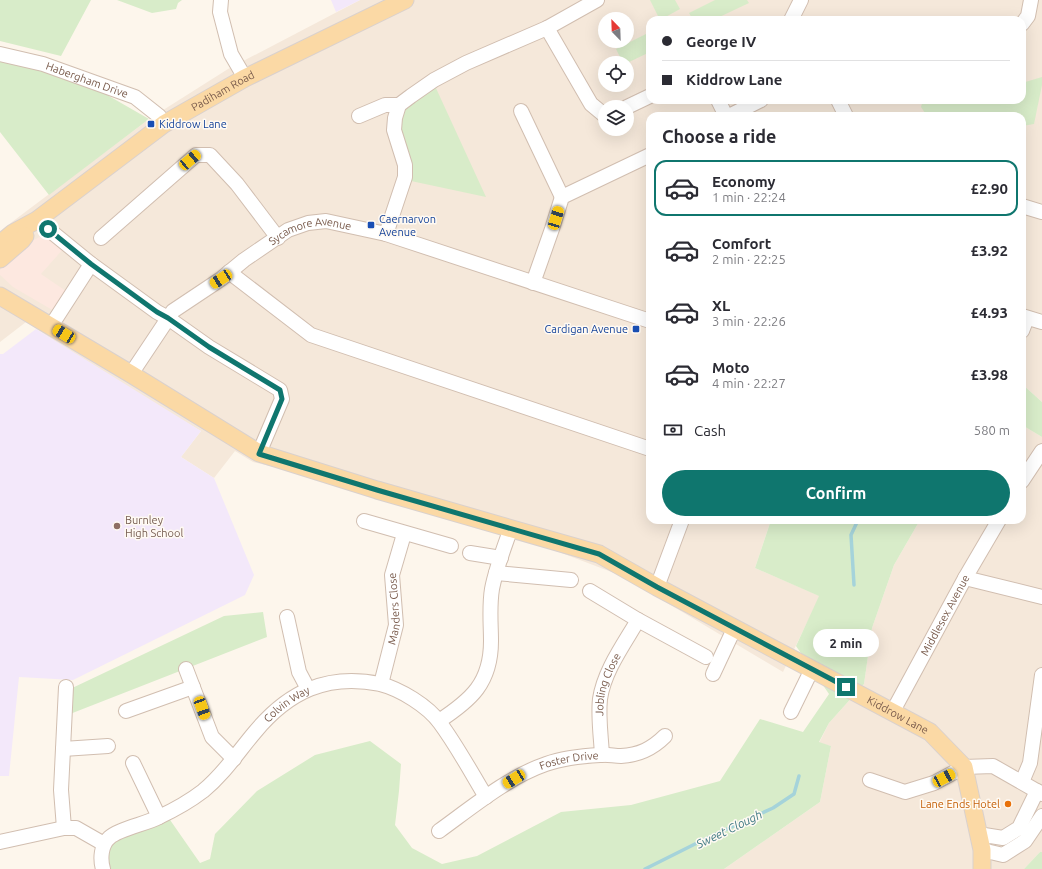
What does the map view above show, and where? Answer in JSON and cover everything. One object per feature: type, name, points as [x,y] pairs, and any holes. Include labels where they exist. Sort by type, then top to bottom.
[{"type":"main road","name":"Padiham Road","points":[[0,244],[14,233],[37,220],[164,124],[246,78],[405,0]]},
{"type":"main road","name":"Padiham Road","points":[[0,259],[22,240],[37,220]]},
{"type":"main road","name":"Kiddrow Lane","points":[[0,296],[131,374],[259,454],[377,490],[599,554],[734,629],[930,732],[964,767]]},
{"type":"main road","points":[[964,767],[980,842],[982,869]]},
{"type":"street","points":[[221,0],[220,12],[231,54],[246,78]]},
{"type":"street","points":[[386,234],[405,177],[406,166],[394,130],[395,118],[399,105],[434,80],[466,63],[547,28],[597,0]]},
{"type":"street","points":[[793,16],[801,0]]},
{"type":"street","points":[[1026,19],[1028,16],[1030,0]]},
{"type":"street","points":[[547,28],[590,104],[598,110]]},
{"type":"street","name":"Habergham Drive","points":[[0,54],[43,64],[135,97],[159,116],[164,124]]},
{"type":"street","points":[[634,104],[646,98]]},
{"type":"street","points":[[736,112],[753,104]]},
{"type":"street","points":[[358,116],[384,105],[399,105]]},
{"type":"street","points":[[521,111],[562,197],[533,283]]},
{"type":"street","points":[[101,238],[196,155],[210,155],[237,184],[278,238]]},
{"type":"street","points":[[562,197],[646,157]]},
{"type":"street","points":[[1026,207],[1042,212]]},
{"type":"street","points":[[37,220],[91,264],[157,312],[209,347],[280,390],[282,399],[259,454]]},
{"type":"street","name":"Sycamore Avenue","points":[[131,374],[173,311],[221,279],[244,260],[288,230],[308,223],[326,221],[386,234],[646,320]]},
{"type":"street","points":[[51,326],[91,264]]},
{"type":"street","points":[[229,272],[310,335],[646,448]]},
{"type":"street","points":[[1026,318],[1042,322]]},
{"type":"street","points":[[1026,474],[1042,451]]},
{"type":"street","points":[[364,522],[451,546]]},
{"type":"street","points":[[657,587],[681,524]]},
{"type":"street","name":"Middlesex Avenue","points":[[893,712],[965,578],[997,524]]},
{"type":"street","points":[[439,721],[458,709],[473,696],[483,681],[489,664],[492,589],[511,528]]},
{"type":"street","name":"Manders Close","points":[[381,684],[396,625],[392,575],[395,560],[404,534]]},
{"type":"street","points":[[470,552],[501,558]]},
{"type":"street","points":[[496,573],[571,580]]},
{"type":"street","points":[[965,578],[1042,597]]},
{"type":"street","points":[[590,591],[638,620],[706,657]]},
{"type":"street","points":[[286,617],[299,672],[308,689]]},
{"type":"street","name":"Jobling Close","points":[[602,755],[600,712],[603,687],[606,676],[638,620]]},
{"type":"street","points":[[713,674],[734,629]]},
{"type":"street","points":[[186,669],[212,737],[234,759]]},
{"type":"street","points":[[791,712],[812,669]]},
{"type":"street","points":[[1022,782],[1030,763],[1042,675]]},
{"type":"street","name":"Colvin Way","points":[[104,844],[110,837],[159,817],[202,791],[219,777],[270,715],[283,704],[308,689],[338,682],[364,682],[381,684],[400,691],[419,703],[439,721],[486,797]]},
{"type":"street","points":[[64,828],[61,790],[66,687]]},
{"type":"street","points":[[126,711],[193,687]]},
{"type":"street","name":"Foster Drive","points":[[439,831],[486,797],[531,770],[546,764],[579,757],[635,754],[656,745],[665,736]]},
{"type":"street","points":[[63,749],[108,746]]},
{"type":"street","points":[[133,763],[159,817]]},
{"type":"street","points":[[870,780],[905,792],[934,783],[964,767],[993,766],[1040,792],[1019,828],[1003,838],[980,842]]},
{"type":"street","points":[[980,842],[1003,855],[1025,840],[1042,816]]},
{"type":"street","points":[[0,842],[64,828],[76,828],[104,844],[102,869]]},
{"type":"shaded area","points":[[331,0],[360,0],[336,12]]},
{"type":"shaded area","points":[[360,0],[1042,0],[1042,402],[1026,388],[1026,112],[646,112],[646,524],[770,524],[755,568],[820,596],[783,672],[622,576],[530,541],[291,471],[253,462],[235,451],[214,478],[181,457],[201,431],[116,382],[26,322],[0,342],[0,231],[149,119],[228,69]]},
{"type":"shaded area","points":[[45,234],[65,247],[41,274],[66,291],[54,311],[13,287],[0,275],[0,270],[21,247]]},
{"type":"shaded area","name":"Burnley High School","points":[[36,329],[201,431],[181,457],[214,478],[254,575],[245,595],[73,680],[19,677],[9,776],[0,776],[0,354],[3,354]]},
{"type":"shaded area","points":[[1026,427],[1042,437],[1042,852],[1040,852],[1024,869],[724,869],[820,802],[831,746],[819,743],[829,723],[864,684],[872,628],[894,565],[918,524],[1026,524]]},
{"type":"green space","points":[[0,0],[91,0],[61,56],[0,41]]},
{"type":"green space","points":[[117,0],[182,0],[178,3],[176,9],[152,13]]},
{"type":"green space","points":[[650,0],[675,0],[680,9],[667,16],[658,16]]},
{"type":"green space","points":[[715,0],[747,0],[749,3],[721,16],[691,16],[689,13]]},
{"type":"green space","points":[[646,34],[646,54],[634,60],[634,56],[620,56],[616,49],[634,48],[634,40]]},
{"type":"green space","points":[[0,55],[67,72],[149,119],[49,195],[0,132]]},
{"type":"green space","points":[[1042,77],[1042,85],[1034,124],[1026,125],[1026,112],[924,112],[921,107],[922,104],[1026,104],[1026,82]]},
{"type":"green space","points":[[435,86],[486,197],[411,181],[399,131],[404,107]]},
{"type":"green space","points":[[1026,388],[1042,402],[1042,437],[1026,427]]},
{"type":"green space","points":[[770,524],[918,524],[894,565],[872,628],[864,684],[829,723],[819,742],[831,746],[820,802],[724,869],[103,869],[104,844],[168,817],[200,863],[210,859],[215,834],[257,791],[315,755],[370,741],[401,764],[395,825],[412,848],[442,864],[477,856],[561,812],[631,805],[720,781],[760,719],[803,732],[829,694],[796,646],[819,596],[755,568]]},
{"type":"green space","points":[[263,612],[267,637],[70,714],[68,690],[224,616]]},
{"type":"green space","points":[[1040,852],[1042,852],[1042,869],[1024,869]]},
{"type":"waterway","name":"Sweet Clough","points":[[854,585],[851,535],[856,524]]},
{"type":"waterway","name":"Sweet Clough","points":[[645,869],[773,808],[794,794],[799,776]]},
{"type":"place","name":"Kiddrow Lane","points":[[151,124]]},
{"type":"place","name":"Caernarvon Avenue","points":[[371,225]]},
{"type":"place","name":"Cardigan Avenue","points":[[636,329]]},
{"type":"place","name":"Burnley High School","points":[[117,526]]},
{"type":"place","name":"Lane Ends Hotel","points":[[1008,804]]},
{"type":"route","points":[[48,229],[91,264],[157,312],[209,347],[280,390],[282,399],[259,454],[377,490],[599,554],[734,629],[846,687]]}]
